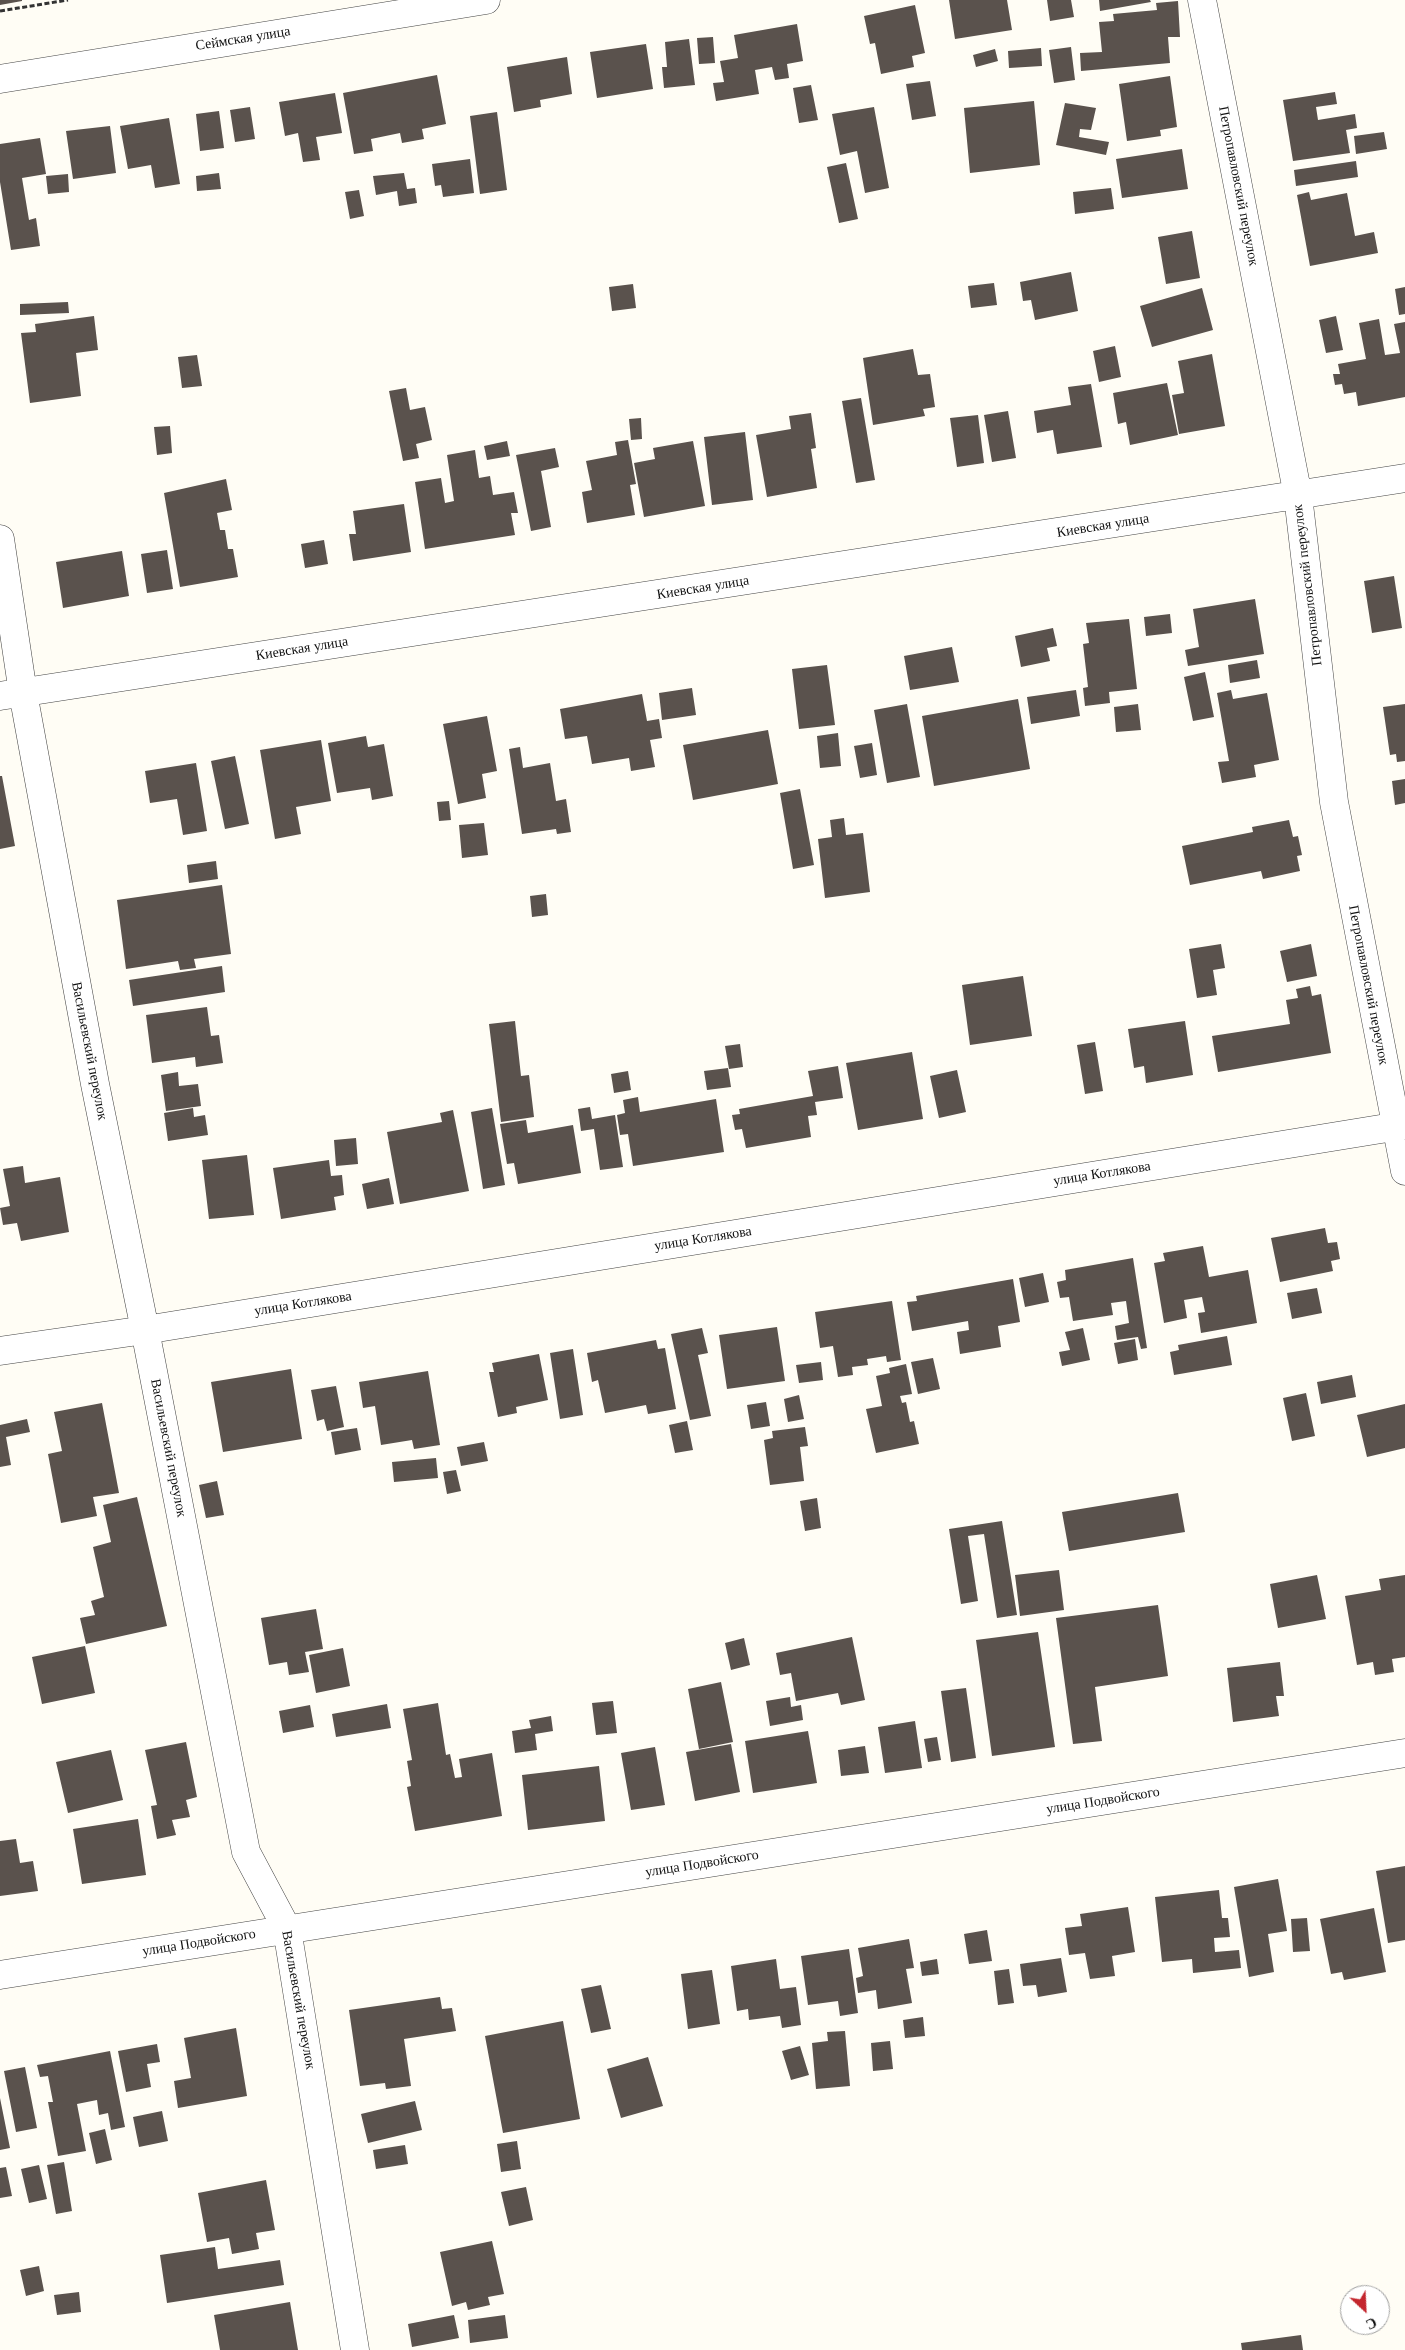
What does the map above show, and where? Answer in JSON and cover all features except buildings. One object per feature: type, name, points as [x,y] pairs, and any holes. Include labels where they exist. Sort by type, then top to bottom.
[{"type":"street","name":"Сеймская улица","points":[[0,79],[486,0]]},
{"type":"street","name":"Петропавловский переулок","points":[[1202,0],[1298,496],[1334,802],[1400,1126],[1405,1171]]},
{"type":"street","name":"Киевская улица","points":[[11,694],[1405,478]]},
{"type":"street","name":"Васильевский переулок","points":[[0,539],[11,694],[95,1084],[145,1330],[246,1852],[287,1929],[355,2350]]},
{"type":"street","name":"улица Котлякова","points":[[0,1351],[145,1330],[1400,1126]]},
{"type":"street","name":"улица Подвойского","points":[[0,1975],[1405,1753]]},
{"type":"path","points":[[0,11],[68,0]]}]
